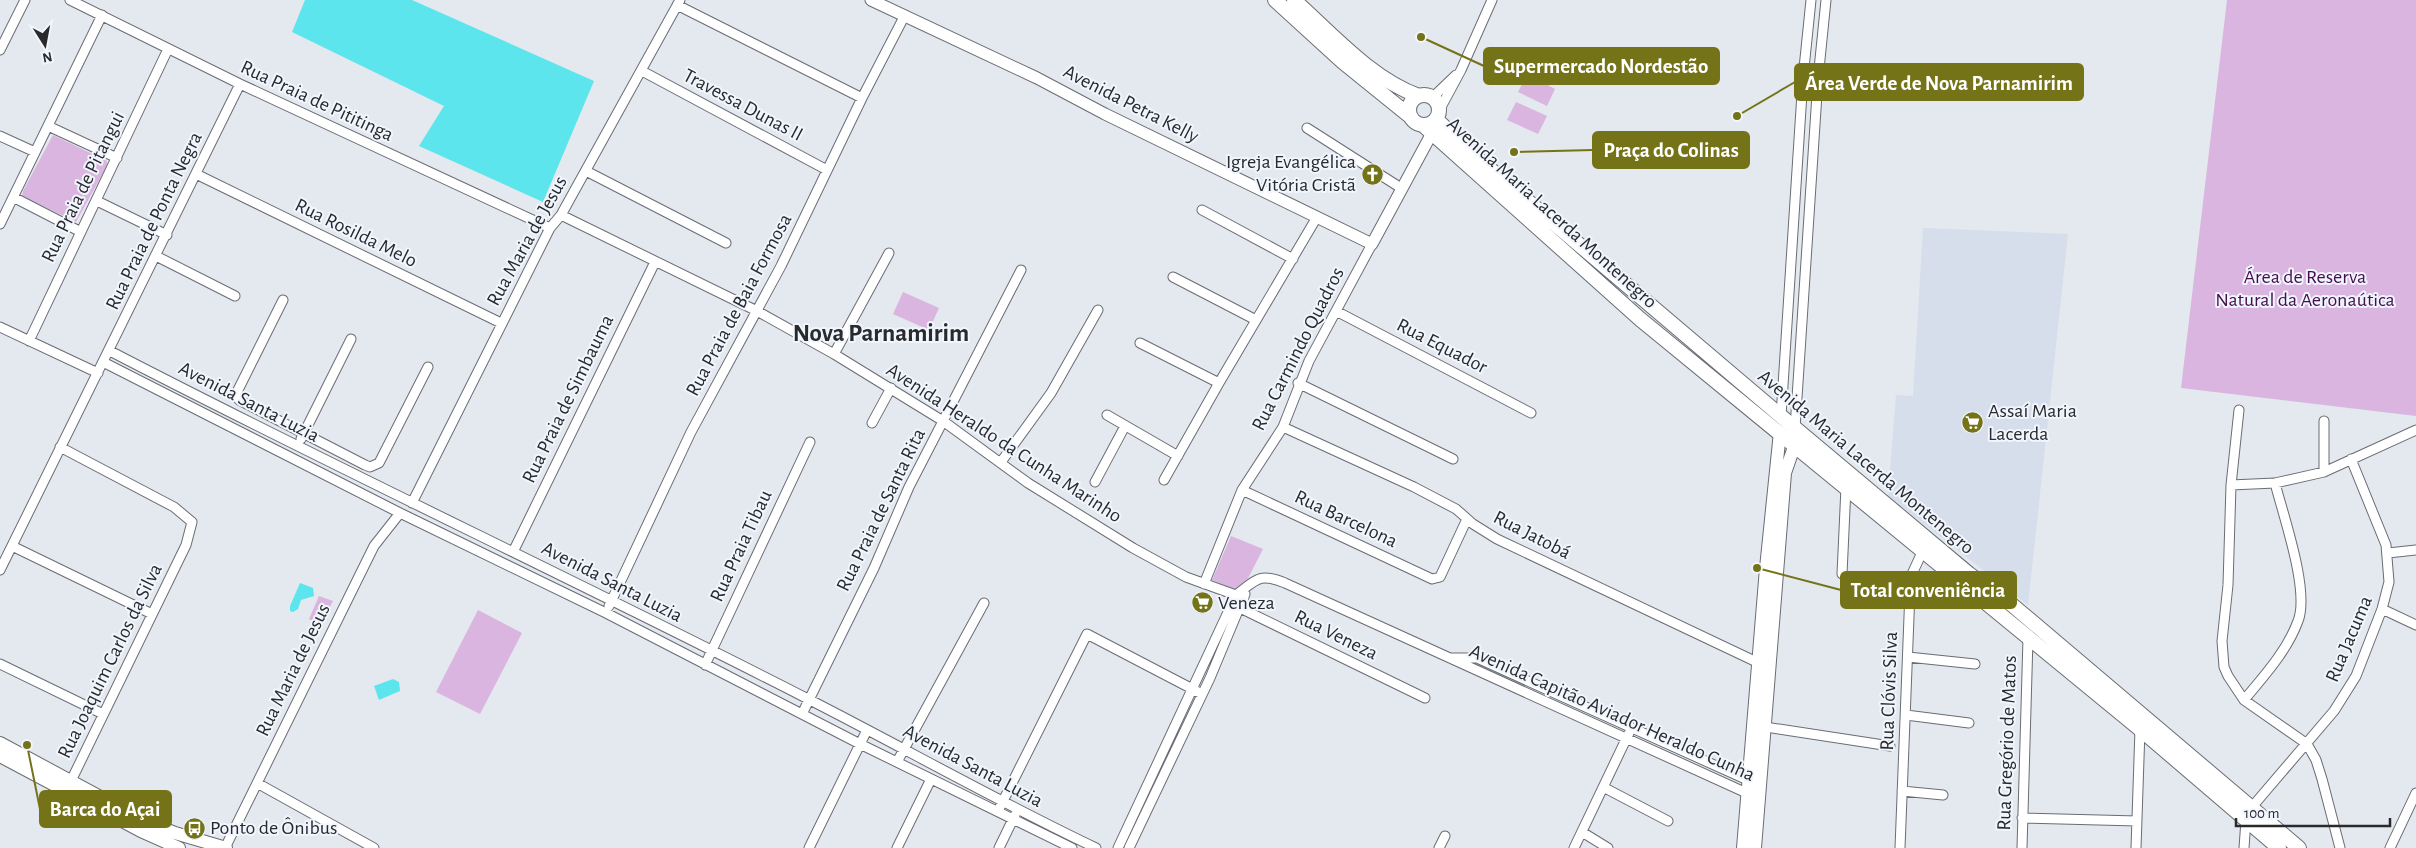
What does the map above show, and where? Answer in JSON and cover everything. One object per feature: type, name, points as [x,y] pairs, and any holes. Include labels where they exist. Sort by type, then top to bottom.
[{"type":"main road","name":"Avenida Maria Lacerda Montenegro","points":[[1275,0],[1343,62],[1422,125],[1640,319],[1846,487],[2011,604],[2249,814],[2279,848]]},
{"type":"main road","points":[[1294,0],[1381,77],[1403,90],[1426,96]]},
{"type":"main road","name":"Avenida Maria Lacerda Montenegro","points":[[1426,96],[1438,114],[1477,158],[1795,428],[2028,638],[2249,814],[2299,848]]},
{"type":"main road","points":[[1426,96],[1410,105],[1422,125],[1429,124],[1438,114]]},
{"type":"main road","points":[[1764,666],[1785,474],[1795,444],[1795,428]]},
{"type":"main road","points":[[1755,848],[1760,793],[1760,726],[1780,432]]},
{"type":"main road","points":[[1743,848],[1748,787],[1760,726]]},
{"type":"main road","points":[[0,743],[141,831],[179,848]]},
{"type":"main road","points":[[0,756],[159,827],[226,848]]},
{"type":"street","points":[[0,50],[25,0]]},
{"type":"street","name":"Rua Praia de Pititinga","points":[[70,0],[240,84],[550,228]]},
{"type":"street","name":"Avenida Petra Kelly","points":[[871,0],[1030,74],[1105,114],[1372,244]]},
{"type":"street","points":[[1438,114],[1461,70],[1492,0]]},
{"type":"street","points":[[1781,416],[1803,78],[1811,1],[1826,3],[1801,314],[1795,428]]},
{"type":"street","points":[[679,2],[862,98]]},
{"type":"street","name":"Rua Maria de Jesus","points":[[412,503],[550,228],[561,215],[679,2]]},
{"type":"street","points":[[0,224],[102,15]]},
{"type":"street","name":"Rua Praia de Baia Formosa","points":[[606,613],[691,432],[797,235],[862,98],[905,15]]},
{"type":"street","name":"Rua Praia de Pitangui","points":[[29,341],[168,49]]},
{"type":"street","points":[[1426,96],[1461,70]]},
{"type":"street","name":"Travessa Dunas II","points":[[642,71],[828,170]]},
{"type":"street","name":"Rua Praia de Ponta Negra","points":[[0,570],[60,447],[110,351],[240,84]]},
{"type":"street","name":"Rua Carmindo Quadros","points":[[1204,584],[1242,490],[1283,427],[1294,402],[1298,383],[1401,188],[1422,125]]},
{"type":"street","points":[[48,126],[117,158]]},
{"type":"street","points":[[1307,128],[1401,188]]},
{"type":"street","points":[[0,136],[35,152]]},
{"type":"street","points":[[586,171],[726,243]]},
{"type":"street","name":"Rua Rosilda Melo","points":[[196,174],[502,323]]},
{"type":"street","points":[[13,197],[81,232]]},
{"type":"street","points":[[97,201],[167,234]]},
{"type":"street","points":[[1202,210],[1293,259]]},
{"type":"street","name":"Avenida Heraldo da Cunha Marinho","points":[[561,215],[757,310],[891,388],[943,421],[1076,514],[1169,568],[1204,584],[1240,597]]},
{"type":"street","points":[[1164,480],[1218,383],[1317,217]]},
{"type":"street","points":[[834,354],[889,253]]},
{"type":"street","points":[[156,256],[235,296]]},
{"type":"street","name":"Rua Praia de Simbauma","points":[[513,552],[655,262]]},
{"type":"street","name":"Rua Praia de Santa Rita","points":[[803,712],[874,568],[909,487],[1021,270]]},
{"type":"street","points":[[1173,277],[1256,320]]},
{"type":"street","points":[[283,300],[237,392],[237,397],[242,403],[365,465],[375,466],[428,367]]},
{"type":"street","points":[[1000,462],[1051,393],[1098,310]]},
{"type":"street","name":"Rua Equador","points":[[1336,311],[1531,413]]},
{"type":"street","points":[[1788,313],[1801,314]]},
{"type":"street","points":[[0,327],[98,373]]},
{"type":"street","points":[[298,446],[352,339]]},
{"type":"street","points":[[1140,344],[1218,383]]},
{"type":"street","name":"Avenida Santa Luzia","points":[[110,351],[809,700],[1002,802],[1096,848]]},
{"type":"street","name":"Avenida Santa Luzia","points":[[104,362],[400,513],[606,613],[704,665],[803,712],[860,744],[1072,848]]},
{"type":"street","points":[[1298,383],[1454,460]]},
{"type":"street","points":[[872,423],[891,388]]},
{"type":"street","points":[[2239,410],[2231,485],[2228,585],[2222,642],[2224,667],[2244,700],[2307,744],[2316,760],[2340,848]]},
{"type":"street","points":[[1107,415],[1178,456]]},
{"type":"street","points":[[2324,421],[2324,472]]},
{"type":"street","points":[[1095,482],[1125,426]]},
{"type":"street","name":"Rua Jatobá","points":[[1283,427],[1414,487],[1456,509],[1467,519],[1498,539],[1764,666]]},
{"type":"street","points":[[2231,485],[2275,483],[2324,472],[2416,430]]},
{"type":"street","name":"Rua Praia Tibau","points":[[704,665],[810,442]]},
{"type":"street","name":"Rua Joaquim Carlos da Silva","points":[[60,447],[183,513],[192,522],[186,545],[68,787]]},
{"type":"street","name":"Rua Jacuma","points":[[2249,814],[2334,711],[2356,676],[2382,609],[2388,582],[2388,553],[2384,536],[2351,459]]},
{"type":"street","points":[[2244,700],[2276,660],[2299,620],[2300,584],[2275,483]]},
{"type":"street","points":[[1842,574],[1846,487]]},
{"type":"street","name":"Rua Barcelona","points":[[1242,490],[1435,579],[1440,576],[1467,519]]},
{"type":"street","name":"Rua Maria de Jesus","points":[[226,848],[374,546],[400,513]]},
{"type":"street","points":[[12,546],[152,614]]},
{"type":"street","name":"Rua Clóvis Silva","points":[[1900,848],[1912,574],[1927,546]]},
{"type":"street","points":[[2388,553],[2416,550]]},
{"type":"street","name":"Avenida Capitão Aviador Heraldo Cunha","points":[[1240,597],[1252,582],[1263,577],[1275,578],[1627,738],[1748,787]]},
{"type":"street","points":[[1118,848],[1231,604],[1240,597]]},
{"type":"street","points":[[1129,848],[1202,694],[1240,608],[1240,597]]},
{"type":"street","points":[[897,762],[984,603]]},
{"type":"street","name":"Rua Veneza","points":[[1231,604],[1425,698]]},
{"type":"street","points":[[2382,609],[2416,625]]},
{"type":"street","points":[[997,811],[1087,634],[1202,694]]},
{"type":"street","name":"Rua Gregório de Matos","points":[[2022,848],[2028,638]]},
{"type":"street","points":[[1908,657],[1974,664]]},
{"type":"street","name":"Avenida Capitão Aviador Heraldo Cunha","points":[[1450,658],[1477,658],[1632,727],[1760,793]]},
{"type":"street","points":[[0,664],[103,714]]},
{"type":"street","points":[[1906,715],[1969,723]]},
{"type":"street","points":[[1760,726],[1890,746]]},
{"type":"street","points":[[1574,848],[1632,727]]},
{"type":"street","points":[[2136,848],[2140,729]]},
{"type":"street","points":[[809,848],[867,730]]},
{"type":"street","points":[[921,774],[928,762]]},
{"type":"street","points":[[897,848],[931,779]]},
{"type":"street","points":[[257,783],[374,848]]},
{"type":"street","points":[[1603,787],[1668,820]]},
{"type":"street","points":[[1902,791],[1943,795]]},
{"type":"street","points":[[2390,848],[2416,793]]},
{"type":"street","points":[[999,848],[1018,810]]},
{"type":"street","points":[[2244,848],[2249,814]]},
{"type":"street","points":[[2022,818],[2137,821]]},
{"type":"street","points":[[1582,832],[1608,848]]},
{"type":"street","points":[[1440,848],[1445,836]]},
{"type":"shaded area","name":"Assaí Maria Lacerda","points":[[1923,228],[2068,234],[2028,605],[1888,496],[1896,395],[1913,396]]},
{"type":"green space","name":"Área de Reserva Natural da Aeronaútica","points":[[2227,0],[2416,0],[2416,416],[2181,388]]},
{"type":"green space","points":[[1527,74],[1555,89],[1547,106],[1518,92]]},
{"type":"green space","points":[[1516,102],[1547,116],[1538,134],[1507,120]]},
{"type":"green space","points":[[53,135],[107,161],[107,166],[76,222],[22,196]]},
{"type":"green space","points":[[903,292],[939,308],[929,330],[893,314]]},
{"type":"green space","points":[[1231,536],[1263,549],[1241,592],[1212,580]]},
{"type":"green space","points":[[319,596],[333,601],[321,625],[309,619]]},
{"type":"green space","points":[[478,610],[522,633],[480,714],[436,692]]},
{"type":"water","points":[[305,0],[412,0],[594,81],[543,202],[419,146],[444,106],[292,32]]},
{"type":"water","points":[[300,583],[313,588],[314,596],[301,600],[298,609],[293,612],[290,611],[290,606]]},
{"type":"water","points":[[393,679],[399,682],[400,691],[379,700],[374,686]]},
{"type":"place","name":"Supermercado Nordestão","points":[[1421,37]]},
{"type":"place","name":"Área Verde de Nova Parnamirim","points":[[1737,116]]},
{"type":"place","name":"Praça do Colinas","points":[[1514,152]]},
{"type":"place","name":"Igreja Evangélica Vitória Cristã","points":[[1372,174]]},
{"type":"place","name":"Assaí Maria Lacerda","points":[[1972,422]]},
{"type":"place","name":"Total conveniência","points":[[1757,568]]},
{"type":"place","name":"Veneza","points":[[1202,603]]},
{"type":"place","name":"Barca do Açai","points":[[27,745]]},
{"type":"place","name":"Ponto de Ônibus","points":[[194,828]]},
{"type":"district","name":"Nova Parnamirim","points":[[881,333]]}]
